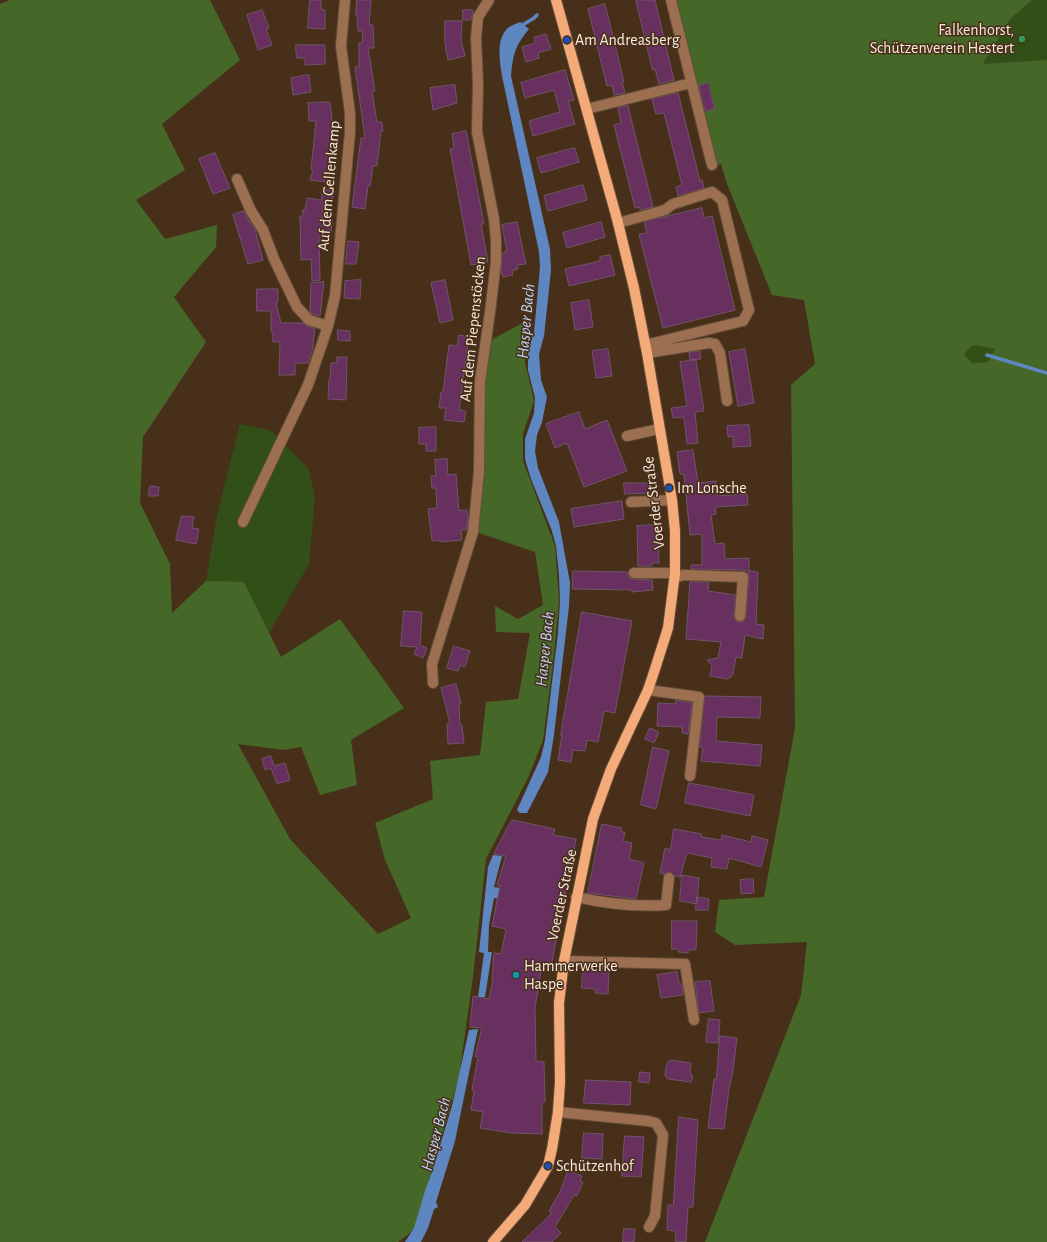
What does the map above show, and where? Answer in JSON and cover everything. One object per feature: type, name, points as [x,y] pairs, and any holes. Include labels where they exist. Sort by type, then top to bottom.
[{"type":"main road","points":[[556,0],[618,223]]},
{"type":"main road","name":"Voerder Straße","points":[[493,1242],[525,1205],[548,1166],[558,1112],[560,1082],[559,1003],[564,961],[576,898],[597,806],[611,769],[648,690],[660,656],[668,628],[675,575],[675,531],[672,500],[646,349],[634,288],[618,223]]},
{"type":"street","name":"Auf dem Gellenkamp","points":[[243,522],[308,385],[328,326],[335,296],[350,132],[350,113],[341,46],[345,0]]},
{"type":"street","name":"Auf dem Piepenstöcken","points":[[433,683],[432,664],[473,532],[479,472],[480,382],[496,262],[494,219],[477,132],[478,83],[476,38],[478,17],[489,0]]},
{"type":"street","points":[[671,0],[712,165]]},
{"type":"street","points":[[587,109],[691,83]]},
{"type":"street","points":[[237,179],[251,211],[263,230],[274,259],[297,307],[309,320],[328,326]]},
{"type":"street","points":[[618,223],[665,210],[673,204],[712,192],[722,200],[749,310],[743,322],[646,349]]},
{"type":"street","points":[[646,349],[709,343],[715,344],[720,353],[727,401]]},
{"type":"street","points":[[627,436],[660,429]]},
{"type":"street","points":[[631,502],[672,500]]},
{"type":"street","points":[[634,573],[742,577],[740,616]]},
{"type":"street","points":[[648,690],[699,697],[690,776]]},
{"type":"street","points":[[576,898],[604,903],[640,906],[666,905],[669,878]]},
{"type":"street","points":[[564,961],[685,964],[694,1020]]},
{"type":"street","points":[[558,1112],[656,1123],[663,1135],[655,1216],[649,1227]]},
{"type":"green space","points":[[10,0],[210,0],[240,60],[162,124],[185,170],[136,200],[165,239],[217,225],[216,247],[174,297],[206,342],[143,437],[140,503],[170,564],[172,613],[206,581],[244,582],[281,657],[340,619],[404,708],[351,740],[357,785],[320,795],[301,747],[284,750],[238,744],[290,839],[378,934],[411,918],[385,860],[375,823],[433,799],[430,761],[480,755],[486,702],[518,699],[530,633],[496,632],[495,606],[518,619],[543,605],[535,552],[476,532],[483,382],[491,340],[532,318],[525,362],[534,401],[523,434],[523,461],[555,546],[559,602],[543,740],[528,778],[486,859],[473,977],[459,1077],[415,1229],[398,1242],[0,1242],[0,4]]},
{"type":"green space","points":[[675,0],[1032,0],[1010,19],[983,64],[1047,60],[1047,1242],[705,1242],[801,995],[807,942],[735,945],[715,932],[719,900],[764,897],[795,728],[791,385],[815,364],[804,300],[772,295],[727,184],[721,164],[717,165],[704,112],[715,109],[709,83],[698,86]],"holes":[[[973,345],[995,349],[988,362],[972,363],[964,354]]]},
{"type":"green space","name":"Falkenhorst, Schützenverein Hestert","points":[[1032,0],[1047,0],[1047,60],[983,65],[1010,18]]},
{"type":"green space","points":[[973,345],[996,349],[988,362],[972,363],[964,354]]},
{"type":"green space","points":[[240,424],[270,430],[308,468],[315,496],[309,564],[269,633],[244,583],[206,581],[217,515]]},
{"type":"water","points":[[520,22],[529,29],[521,40],[516,51],[511,76],[550,249],[551,270],[544,336],[539,354],[541,380],[547,397],[542,422],[537,435],[535,451],[538,468],[559,522],[570,583],[569,606],[554,735],[548,772],[527,813],[520,813],[517,810],[541,757],[545,740],[558,633],[560,602],[556,546],[552,531],[531,479],[525,459],[525,439],[534,413],[535,398],[528,370],[528,352],[534,332],[540,267],[539,252],[500,64],[500,46],[503,35],[511,26]]},
{"type":"water","points":[[493,855],[502,856],[494,887],[506,889],[505,899],[494,898],[489,925],[488,952],[492,952],[485,997],[478,997],[484,953],[479,952],[488,867]]},
{"type":"water","points":[[478,1029],[455,1141],[436,1202],[438,1207],[434,1209],[428,1228],[421,1242],[405,1242],[414,1228],[433,1169],[452,1106],[469,1030]]},
{"type":"building","points":[[310,0],[321,0],[321,9],[325,10],[325,29],[308,28]]},
{"type":"building","points":[[357,0],[371,0],[369,25],[373,25],[374,48],[368,48],[375,91],[372,91],[377,122],[382,122],[383,131],[381,131],[377,166],[373,166],[370,186],[368,186],[365,209],[352,207],[361,138],[365,138],[355,67],[359,67],[359,43],[362,43],[363,31],[358,31],[356,15]]},
{"type":"building","points":[[636,0],[655,0],[674,80],[659,84],[655,69],[653,70]]},
{"type":"building","points":[[605,4],[624,82],[622,82],[625,93],[614,95],[612,85],[607,86],[588,9]]},
{"type":"building","points":[[262,10],[269,28],[266,29],[272,45],[258,50],[247,15]]},
{"type":"building","points":[[463,10],[473,10],[471,20],[463,20]]},
{"type":"building","points":[[445,21],[462,21],[461,40],[465,56],[448,60],[445,44]]},
{"type":"building","points":[[546,34],[551,49],[538,53],[539,58],[526,62],[522,47],[535,43],[534,38]]},
{"type":"building","points":[[296,45],[325,45],[325,64],[305,65],[305,58],[297,58]]},
{"type":"building","points":[[565,70],[574,100],[568,101],[575,124],[533,136],[529,121],[560,112],[554,90],[525,98],[521,83]]},
{"type":"building","points":[[309,75],[311,92],[293,95],[291,78]]},
{"type":"building","points":[[708,83],[715,109],[705,111],[699,86]]},
{"type":"building","points":[[455,85],[457,103],[433,110],[430,88]]},
{"type":"building","points":[[678,93],[700,181],[702,180],[704,188],[678,196],[676,187],[682,185],[664,113],[656,114],[652,99]]},
{"type":"building","points":[[330,102],[333,128],[327,182],[310,180],[313,170],[311,169],[316,121],[309,121],[308,103]]},
{"type":"building","points":[[628,106],[653,207],[640,210],[640,207],[635,208],[614,125],[621,123],[618,108]]},
{"type":"building","points":[[466,131],[484,224],[481,224],[488,262],[471,265],[450,149],[454,148],[452,134]]},
{"type":"building","points":[[575,148],[579,162],[541,173],[537,158]]},
{"type":"building","points":[[215,153],[230,188],[213,194],[199,159]]},
{"type":"building","points":[[583,185],[587,200],[548,211],[544,196]]},
{"type":"building","points":[[323,189],[334,191],[332,201],[324,200],[322,219],[332,220],[331,232],[322,232],[322,237],[319,237],[320,280],[312,281],[311,259],[301,260],[300,216],[302,217],[303,210],[305,210],[307,198],[321,200]]},
{"type":"building","points":[[702,208],[704,218],[712,216],[735,310],[663,328],[639,234],[647,233],[644,222]]},
{"type":"building","points":[[244,211],[249,222],[255,229],[263,260],[248,264],[233,215]]},
{"type":"building","points":[[517,222],[526,264],[517,265],[518,269],[512,271],[513,275],[503,277],[501,271],[502,254],[507,251],[502,225]]},
{"type":"building","points":[[601,222],[605,237],[567,248],[563,233]]},
{"type":"building","points":[[348,241],[359,242],[356,264],[346,264]]},
{"type":"building","points":[[610,255],[615,275],[569,286],[565,269],[600,261],[600,257]]},
{"type":"building","points":[[361,280],[360,299],[344,298],[345,281]]},
{"type":"building","points":[[445,280],[453,320],[440,323],[431,283]]},
{"type":"building","points":[[324,282],[319,316],[310,312],[311,283]]},
{"type":"building","points":[[257,289],[278,289],[278,302],[276,303],[281,323],[303,323],[315,329],[312,351],[308,363],[295,363],[295,375],[279,375],[280,342],[273,342],[273,332],[271,332],[271,311],[257,311]]},
{"type":"building","points":[[589,300],[593,327],[575,330],[571,303]]},
{"type":"building","points":[[338,330],[350,331],[350,341],[338,340]]},
{"type":"building","points":[[459,335],[469,337],[459,410],[466,411],[464,422],[444,420],[446,408],[439,408],[441,392],[443,392],[449,345],[457,346]]},
{"type":"building","points":[[608,349],[612,376],[596,378],[592,351]]},
{"type":"building","points":[[745,349],[754,403],[738,406],[729,352]]},
{"type":"building","points":[[700,351],[701,359],[690,360],[689,353]]},
{"type":"building","points":[[337,357],[347,357],[346,400],[328,399],[331,363],[337,363]]},
{"type":"building","points":[[696,360],[704,411],[695,412],[698,443],[687,444],[684,417],[673,418],[671,408],[687,406],[680,362]]},
{"type":"building","points":[[579,412],[585,429],[607,420],[627,471],[584,487],[567,443],[555,448],[546,424]]},
{"type":"building","points":[[749,425],[751,446],[733,447],[733,436],[728,437],[727,426]]},
{"type":"building","points":[[436,427],[436,451],[426,451],[426,444],[419,444],[419,428]]},
{"type":"building","points":[[693,450],[698,483],[716,481],[717,496],[747,494],[748,505],[715,507],[716,514],[711,515],[715,544],[724,543],[725,559],[749,558],[749,571],[758,572],[756,624],[764,625],[763,639],[745,635],[742,658],[736,657],[733,674],[727,679],[710,676],[712,665],[707,660],[718,658],[721,642],[686,639],[690,582],[709,582],[708,591],[735,595],[734,616],[736,621],[743,622],[746,617],[749,577],[748,571],[743,570],[691,569],[691,565],[702,565],[702,534],[690,535],[684,474],[680,474],[677,452]]},
{"type":"building","points":[[447,459],[448,475],[456,474],[459,511],[467,510],[467,530],[461,530],[462,540],[440,542],[440,540],[432,541],[428,509],[437,508],[436,488],[432,488],[431,476],[436,476],[435,460]]},
{"type":"building","points":[[624,483],[651,483],[651,493],[625,494]]},
{"type":"building","points":[[150,486],[159,487],[158,496],[149,496]]},
{"type":"building","points":[[622,501],[624,519],[574,527],[571,509]]},
{"type":"building","points":[[182,516],[194,517],[192,528],[199,529],[196,544],[176,540]]},
{"type":"building","points":[[658,525],[659,563],[652,563],[652,566],[638,566],[637,526]]},
{"type":"building","points":[[573,571],[628,572],[628,576],[631,579],[652,580],[653,590],[632,592],[632,590],[573,589]]},
{"type":"building","points":[[404,611],[422,612],[420,645],[427,648],[423,658],[414,654],[417,647],[401,646]]},
{"type":"building","points":[[582,612],[632,621],[615,713],[604,711],[598,742],[587,740],[585,751],[573,750],[571,762],[558,760]]},
{"type":"building","points":[[454,646],[470,651],[465,667],[460,665],[458,671],[447,668]]},
{"type":"building","points":[[456,684],[461,704],[459,704],[460,725],[462,725],[464,743],[448,744],[447,724],[450,723],[441,688]]},
{"type":"building","points":[[705,696],[761,697],[760,718],[717,717],[716,741],[762,745],[760,766],[701,761],[703,748],[700,747]]},
{"type":"building","points":[[676,700],[692,703],[688,734],[682,733],[682,727],[657,726],[658,703],[676,704]]},
{"type":"building","points":[[650,728],[659,732],[654,743],[645,739]]},
{"type":"building","points":[[653,747],[669,751],[656,809],[641,805]]},
{"type":"building","points":[[271,756],[274,766],[285,763],[290,780],[277,784],[271,768],[265,770],[262,759]]},
{"type":"building","points":[[689,783],[754,795],[750,816],[685,803]]},
{"type":"building","name":"Hammerwerke Haspe","points":[[512,820],[555,829],[553,835],[576,839],[551,966],[542,964],[535,1008],[536,1061],[544,1062],[545,1102],[542,1102],[542,1134],[512,1133],[480,1128],[483,1112],[471,1110],[474,1091],[472,1090],[478,1057],[475,1056],[482,1028],[470,1027],[473,996],[489,999],[492,984],[494,953],[501,954],[506,929],[492,926],[500,886],[497,885],[506,856],[494,854]]},
{"type":"building","points":[[602,824],[622,828],[621,832],[625,832],[623,841],[632,843],[629,859],[644,863],[636,899],[588,893]]},
{"type":"building","points":[[674,829],[702,834],[701,837],[721,840],[722,835],[751,842],[752,836],[768,840],[761,867],[729,858],[727,869],[711,867],[712,858],[687,853],[680,877],[675,876],[670,872],[664,874],[660,873],[665,848],[670,850]]},
{"type":"building","points":[[682,875],[699,878],[697,904],[680,901]]},
{"type":"building","points":[[753,879],[754,893],[741,894],[740,880]]},
{"type":"building","points":[[697,897],[709,899],[708,910],[696,910]]},
{"type":"building","points":[[672,921],[697,921],[696,950],[688,950],[688,953],[678,952],[678,949],[672,949]]},
{"type":"building","points":[[583,968],[609,969],[608,994],[595,993],[596,989],[582,988]]},
{"type":"building","points":[[677,972],[679,984],[682,984],[683,995],[661,998],[657,975]]},
{"type":"building","points":[[710,981],[714,1011],[699,1013],[695,982]]},
{"type":"building","points":[[709,1019],[720,1020],[718,1043],[706,1042]]},
{"type":"building","points":[[720,1036],[737,1038],[724,1129],[708,1128],[714,1079],[716,1079]]},
{"type":"building","points":[[671,1060],[691,1063],[690,1072],[693,1077],[691,1082],[668,1079],[665,1076],[666,1067],[668,1062]]},
{"type":"building","points":[[640,1072],[650,1073],[649,1083],[639,1082]]},
{"type":"building","points":[[586,1080],[631,1082],[630,1105],[584,1103]]},
{"type":"building","points":[[679,1117],[698,1120],[693,1207],[688,1207],[686,1242],[675,1241],[676,1231],[667,1230],[668,1205],[673,1205]]},
{"type":"building","points":[[584,1133],[603,1134],[602,1159],[582,1158]]},
{"type":"building","points":[[625,1136],[644,1137],[641,1177],[622,1176]]},
{"type":"building","points":[[568,1171],[582,1176],[580,1181],[583,1182],[577,1196],[574,1195],[555,1227],[561,1233],[552,1242],[522,1242],[552,1213],[549,1211],[560,1192]]},
{"type":"building","points":[[624,1229],[635,1229],[634,1242],[623,1242]]},
{"type":"waterway","name":"Hasper Bach","points":[[521,26],[537,15]]},
{"type":"waterway","points":[[987,355],[1047,373]]},
{"type":"place","name":"Falkenhorst, Schützenverein Hestert","points":[[1022,39]]},
{"type":"place","name":"Am Andreasberg","points":[[567,40]]},
{"type":"place","name":"Im Lonsche","points":[[669,488]]},
{"type":"place","name":"Hammerwerke Haspe","points":[[516,975]]},
{"type":"place","name":"Schützenhof","points":[[548,1166]]}]
